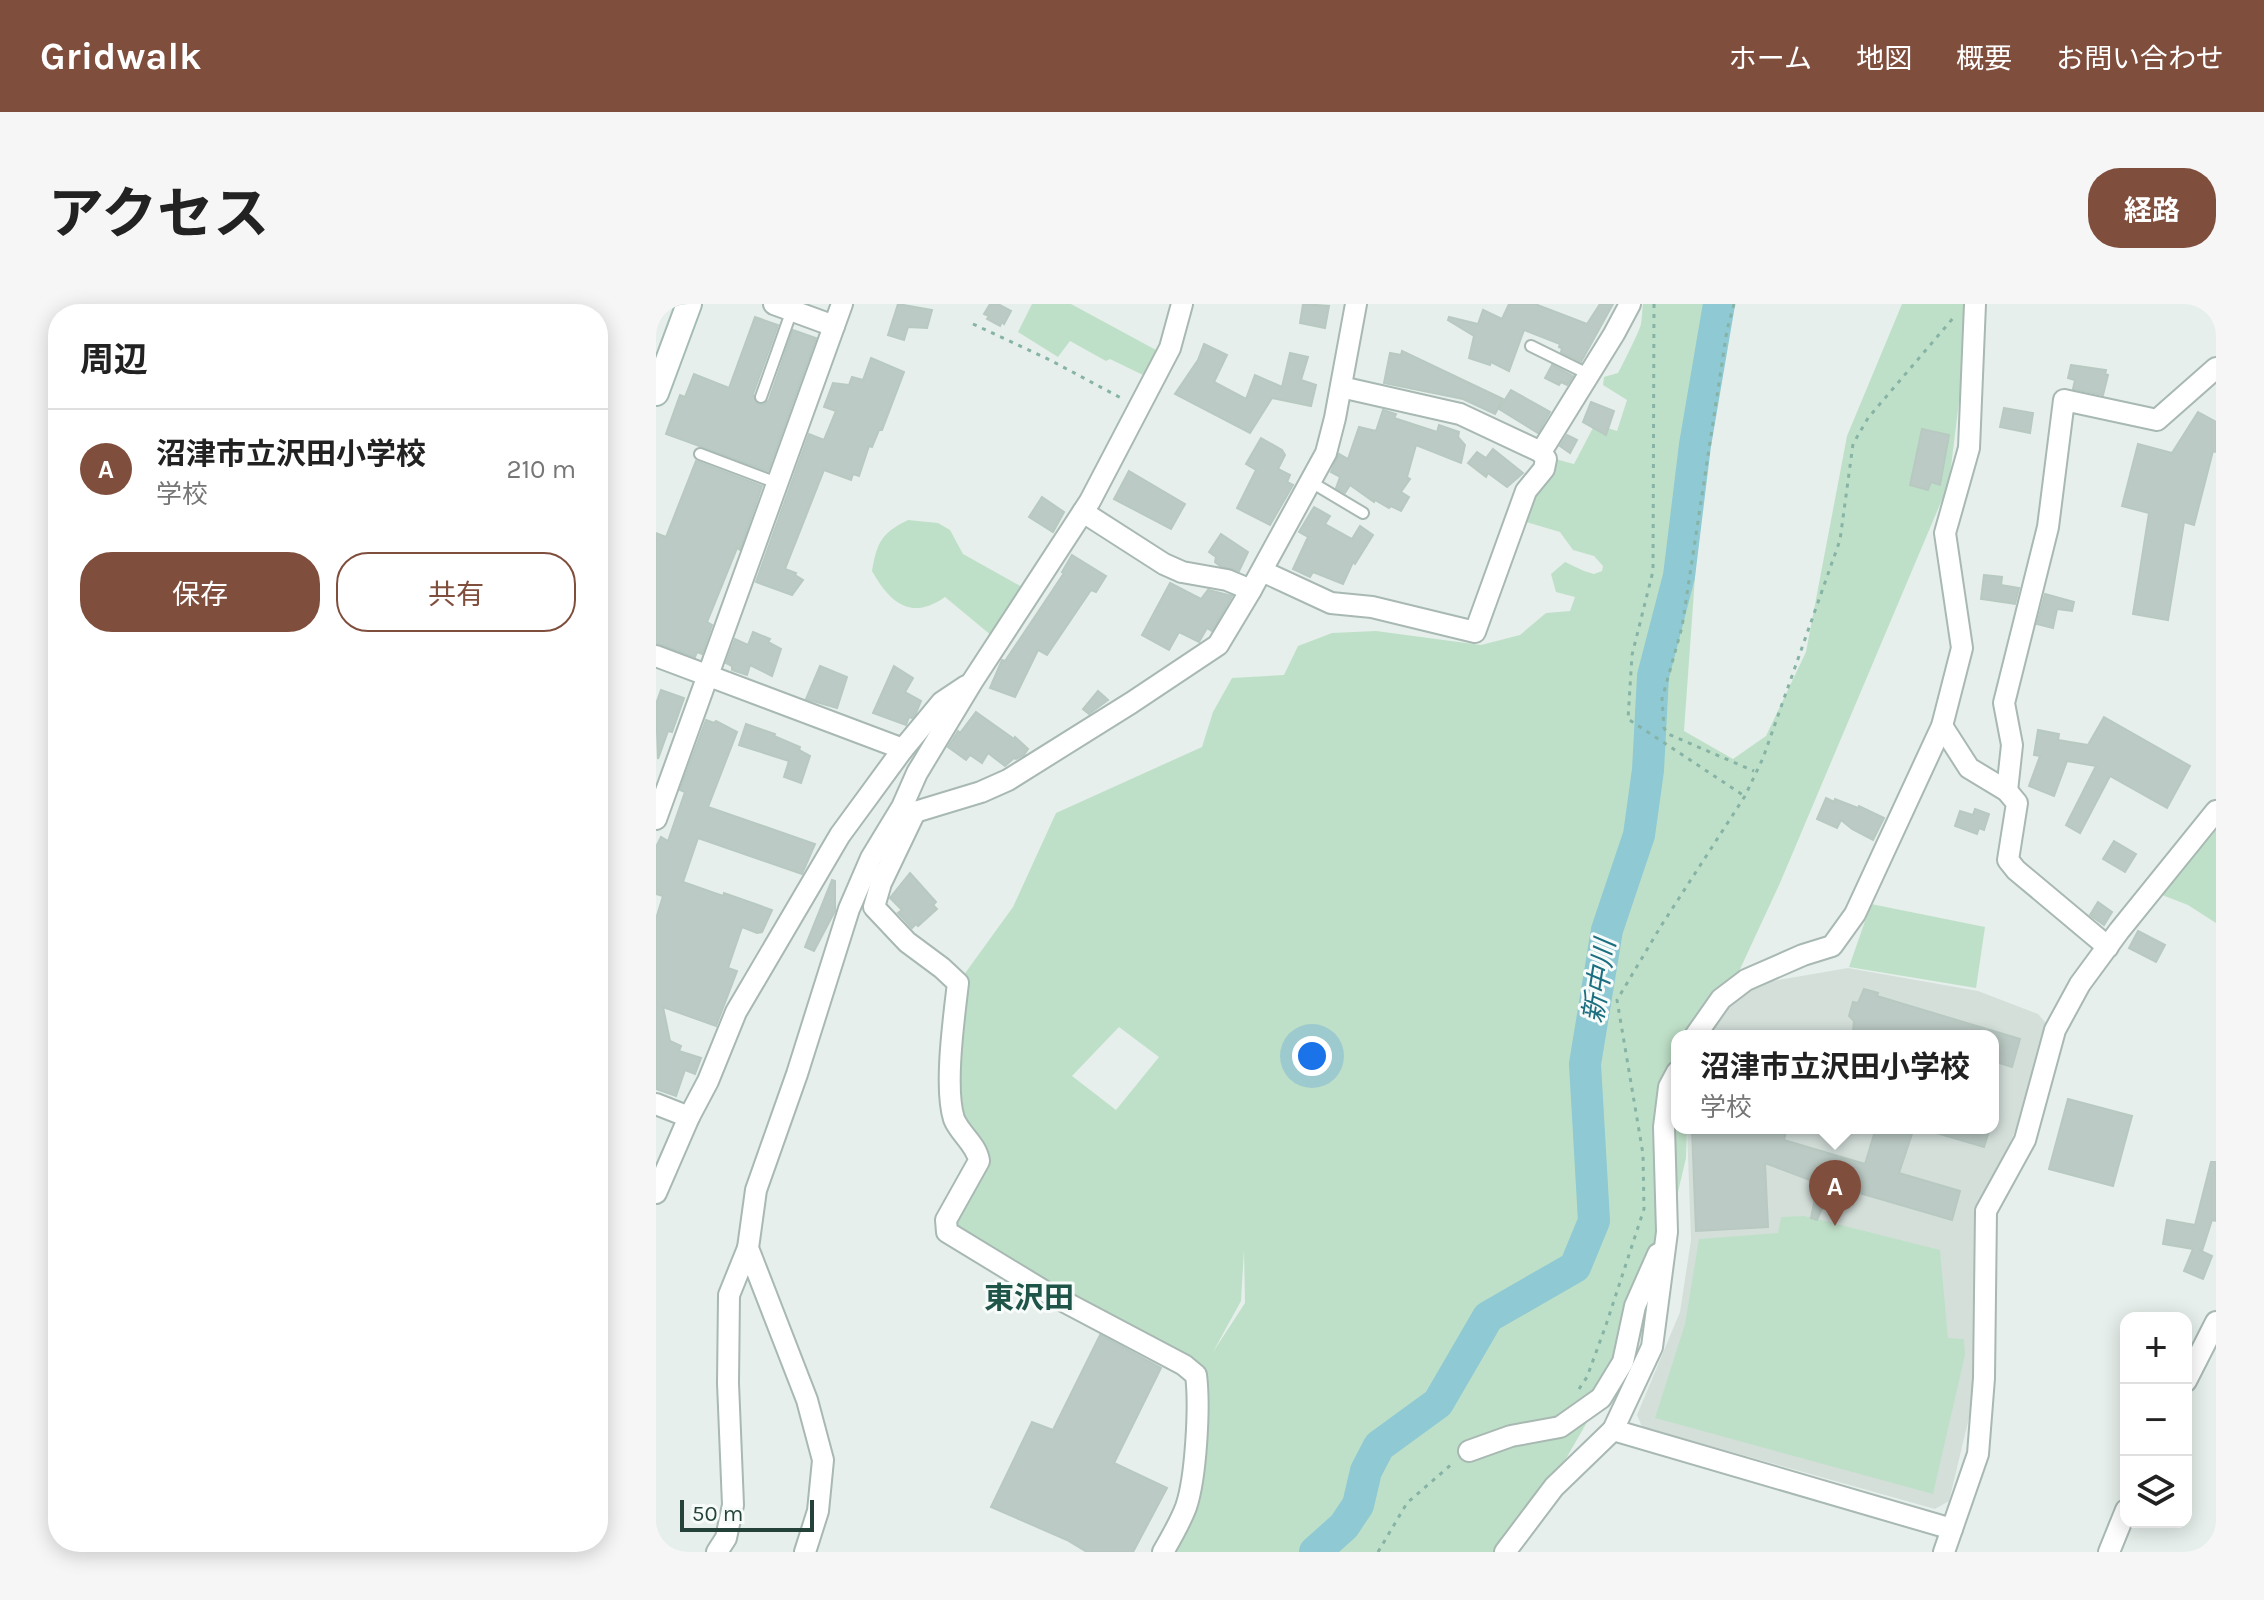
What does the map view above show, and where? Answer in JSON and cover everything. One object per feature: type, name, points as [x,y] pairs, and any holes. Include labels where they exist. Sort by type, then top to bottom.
[{"type":"street","points":[[656,393],[689,304]]},
{"type":"street","points":[[656,819],[842,304]]},
{"type":"street","points":[[1163,1552],[1187,1505],[1198,1410],[1196,1375],[1184,1365],[1044,1291],[947,1232],[946,1220],[979,1161],[976,1151],[955,1122],[951,1105],[952,1042],[958,983],[907,942],[874,907],[908,809],[917,773],[972,682],[1083,512],[1170,348],[1182,304]]},
{"type":"street","points":[[717,1552],[726,1538],[733,1505],[728,1383],[729,1295],[748,1248],[756,1190],[797,1074],[849,909],[871,858],[908,809],[981,792],[1008,780],[1218,645],[1326,453],[1356,304]]},
{"type":"street","points":[[1699,1030],[1721,999],[1746,980],[1832,946],[1855,914],[1942,726],[1962,648],[1945,533],[1969,448],[1975,304]]},
{"type":"street","points":[[1541,452],[1590,375],[1621,306]]},
{"type":"street","points":[[783,307],[834,326]]},
{"type":"street","points":[[2007,791],[2012,745],[2004,703],[2048,527],[2064,400],[2157,420],[2216,368]]},
{"type":"street","points":[[1262,571],[1331,603],[1372,607],[1475,632],[1526,491],[1544,469],[1546,459],[1541,452],[1460,414],[1341,387]]},
{"type":"street","points":[[1083,512],[1164,564],[1182,572],[1227,580],[1251,590]]},
{"type":"street","points":[[656,656],[903,749]]},
{"type":"street","points":[[656,1193],[736,1012],[840,835],[942,702],[972,682]]},
{"type":"street","points":[[1942,726],[1969,768],[2007,791],[2017,803],[2008,860],[2108,947]]},
{"type":"street","points":[[1944,1552],[1978,1454],[1984,1378],[1986,1211],[2025,1140],[2046,1053],[2080,984],[2216,811]]},
{"type":"street","points":[[1505,1552],[1554,1487],[1613,1430],[1652,1347],[1667,1232],[1664,1127],[1671,1083]]},
{"type":"street","points":[[656,1104],[689,1117]]},
{"type":"street","points":[[1469,1451],[1511,1436],[1560,1427],[1601,1398],[1623,1362],[1635,1306],[1667,1232]]},
{"type":"street","points":[[748,1248],[807,1400],[823,1460],[818,1511],[805,1552]]},
{"type":"street","points":[[2192,1369],[2216,1322]]},
{"type":"street","points":[[1613,1430],[1952,1529]]},
{"type":"street","points":[[2109,1552],[2120,1525]]},
{"type":"lane","points":[[761,397],[783,307]]},
{"type":"lane","points":[[1531,346],[1590,375]]},
{"type":"lane","points":[[700,454],[777,483]]},
{"type":"lane","points":[[1311,482],[1363,513]]},
{"type":"path","points":[[1654,304],[1653,571],[1632,655],[1628,719],[1745,796]]},
{"type":"path","points":[[1734,304],[1727,330],[1682,627],[1662,699],[1664,728],[1668,734],[1755,772]]},
{"type":"path","points":[[1578,1390],[1587,1377],[1606,1325],[1644,1209],[1643,1154],[1617,1000],[1745,796],[1763,758],[1840,540],[1853,444],[1868,418],[1956,315]]},
{"type":"path","points":[[973,324],[1050,360],[1139,408]]},
{"type":"path","points":[[1378,1552],[1407,1503],[1469,1451]]},
{"type":"shaded area","points":[[1848,968],[1978,991],[2038,1014],[2046,1023],[2021,1118],[1979,1212],[1974,1397],[1949,1501],[1935,1509],[1642,1427],[1637,1415],[1680,1312],[1691,1240],[1687,1134],[1999,1134],[1999,1030],[1711,1030],[1731,991]]},
{"type":"green space","points":[[1032,304],[1071,304],[1156,350],[1143,375],[1110,359],[1106,361],[1070,341],[1058,357],[1018,332]]},
{"type":"green space","points":[[1643,304],[1733,304],[1705,437],[1684,731],[1733,759],[1766,736],[1806,652],[1847,436],[1902,304],[1971,304],[1949,483],[1780,883],[1712,1030],[1671,1030],[1671,1134],[1687,1134],[1686,1158],[1651,1307],[1622,1391],[1601,1398],[1564,1462],[1500,1552],[1176,1552],[1192,1511],[1202,1372],[947,1232],[974,1160],[955,1122],[958,983],[1013,907],[1056,813],[1202,747],[1213,712],[1232,678],[1284,675],[1298,646],[1332,633],[1376,631],[1481,645],[1520,635],[1546,613],[1570,611],[1575,597],[1556,592],[1551,574],[1565,562],[1594,574],[1602,571],[1603,566],[1594,556],[1573,550],[1560,532],[1526,522],[1517,509],[1555,459],[1574,464],[1595,424],[1617,431],[1627,400],[1603,385],[1604,377],[1618,373],[1641,322]],"holes":[[[1119,1027],[1159,1057],[1116,1110],[1072,1076]],[[1244,1250],[1245,1303],[1213,1352],[1241,1301]]]},
{"type":"green space","points":[[908,520],[938,523],[950,530],[963,554],[1024,588],[992,636],[945,597],[922,608],[912,608],[902,605],[886,592],[872,571],[878,546],[886,534]]},
{"type":"green space","points":[[2216,811],[2216,923],[2188,905],[2162,895],[2172,878],[2195,855]]},
{"type":"green space","points":[[1871,904],[1985,927],[1976,988],[1849,967]]},
{"type":"green space","points":[[1805,1216],[1940,1250],[1948,1338],[1964,1339],[1965,1355],[1933,1494],[1655,1418],[1685,1324],[1699,1239],[1778,1233],[1781,1217]]},
{"type":"building","points":[[898,304],[932,310],[927,328],[908,327],[904,340],[888,335]]},
{"type":"building","points":[[990,304],[998,304],[1011,311],[1004,324],[1002,322],[1000,326],[987,319],[989,316],[984,314]]},
{"type":"building","points":[[1303,304],[1329,306],[1325,328],[1300,323]]},
{"type":"building","points":[[1509,304],[1535,304],[1587,324],[1600,304],[1613,304],[1581,362],[1561,352],[1560,344],[1524,330],[1509,371],[1491,362],[1490,365],[1469,358],[1474,336],[1448,320],[1449,317],[1478,324],[1483,310],[1502,319]]},
{"type":"building","points":[[755,317],[778,325],[753,394],[758,404],[763,405],[769,400],[793,330],[816,338],[768,471],[666,434],[680,395],[685,397],[694,374],[729,388]]},
{"type":"building","points":[[1204,344],[1227,355],[1214,382],[1246,399],[1255,375],[1282,387],[1290,353],[1308,357],[1301,380],[1316,385],[1311,406],[1272,398],[1250,433],[1175,394],[1198,360]]},
{"type":"building","points":[[1402,351],[1503,399],[1495,414],[1463,399],[1384,383],[1390,353],[1401,355]]},
{"type":"building","points":[[871,358],[904,372],[882,430],[879,430],[872,447],[869,446],[859,476],[853,474],[851,480],[824,470],[785,569],[803,580],[792,595],[756,582],[809,434],[824,440],[836,411],[824,407],[833,383],[849,385],[852,377],[863,380]]},
{"type":"building","points":[[1552,365],[1573,376],[1567,385],[1561,382],[1559,385],[1545,378]]},
{"type":"building","points":[[2071,365],[2106,370],[2105,374],[2108,375],[2103,395],[2073,389],[2075,380],[2068,378]]},
{"type":"building","points":[[1511,390],[1550,412],[1538,433],[1499,409]]},
{"type":"building","points":[[1591,402],[1614,411],[1606,435],[1583,422]]},
{"type":"building","points":[[2004,408],[2033,413],[2030,433],[2000,427]]},
{"type":"building","points":[[1383,410],[1396,414],[1394,418],[1437,432],[1439,425],[1459,432],[1458,437],[1465,445],[1461,463],[1416,445],[1407,477],[1410,479],[1401,492],[1409,497],[1401,511],[1374,502],[1350,485],[1345,493],[1336,488],[1340,477],[1331,472],[1339,454],[1348,459],[1359,427],[1376,431]]},
{"type":"building","points":[[2198,412],[2216,422],[2216,452],[2213,451],[2194,525],[2184,522],[2168,620],[2133,614],[2149,513],[2122,506],[2138,444],[2172,453]]},
{"type":"building","points":[[1922,429],[1949,435],[1940,485],[1931,482],[1928,490],[1910,485]]},
{"type":"building","points":[[1567,435],[1577,440],[1570,453],[1560,446]]},
{"type":"building","points":[[1261,438],[1282,450],[1285,455],[1278,469],[1290,475],[1287,482],[1293,485],[1270,525],[1237,508],[1256,470],[1246,464]]},
{"type":"building","points":[[1493,449],[1523,473],[1507,487],[1488,473],[1486,477],[1468,463],[1477,452],[1486,458]]},
{"type":"building","points":[[696,461],[762,486],[740,550],[737,548],[707,622],[712,625],[702,654],[697,652],[695,657],[656,643],[656,533],[666,537]]},
{"type":"building","points":[[1129,471],[1185,504],[1171,529],[1114,499]]},
{"type":"building","points":[[1042,497],[1064,512],[1053,532],[1029,517]]},
{"type":"building","points":[[1314,507],[1330,516],[1325,524],[1352,539],[1360,526],[1373,535],[1355,564],[1353,562],[1343,584],[1313,572],[1310,577],[1293,569],[1308,537],[1299,532]]},
{"type":"building","points":[[1221,534],[1248,552],[1239,571],[1220,566],[1215,562],[1216,557],[1209,552]]},
{"type":"building","points":[[1072,555],[1106,576],[1096,592],[1091,590],[1047,655],[1038,650],[1015,697],[990,688],[1002,660],[1005,661],[1064,573]]},
{"type":"building","points":[[1984,575],[2002,577],[2001,585],[2019,588],[2015,604],[1981,599]]},
{"type":"building","points":[[1170,583],[1201,599],[1208,590],[1232,596],[1212,631],[1207,628],[1199,642],[1179,632],[1169,650],[1142,635]]},
{"type":"building","points":[[2045,594],[2074,602],[2072,611],[2057,609],[2053,628],[2037,624]]},
{"type":"building","points":[[753,632],[770,639],[768,642],[781,649],[772,676],[750,665],[747,675],[732,670],[732,666],[726,663],[735,639],[748,645]]},
{"type":"building","points":[[820,666],[847,677],[837,708],[806,699]]},
{"type":"building","points":[[894,666],[913,678],[905,692],[921,701],[906,725],[873,713]]},
{"type":"building","points":[[661,690],[684,698],[658,759],[656,704]]},
{"type":"building","points":[[1098,691],[1108,700],[1089,714],[1083,709]]},
{"type":"building","points":[[976,712],[1015,737],[1028,749],[1024,755],[1014,758],[1005,766],[988,753],[982,763],[970,755],[966,760],[948,747]]},
{"type":"building","points":[[2104,717],[2190,766],[2167,808],[2110,776],[2080,833],[2066,825],[2096,766],[2067,761],[2054,796],[2029,786],[2040,756],[2034,755],[2038,730],[2059,734],[2058,740],[2088,745]]},
{"type":"building","points":[[706,720],[716,721],[737,732],[708,807],[815,844],[802,874],[698,838],[683,882],[772,910],[762,932],[742,927],[728,968],[737,971],[716,1026],[663,1007],[670,1041],[681,1046],[679,1051],[701,1058],[695,1074],[685,1070],[676,1096],[656,1089],[656,919],[663,896],[656,894],[656,847],[661,837],[668,841],[685,792],[680,790]]},
{"type":"building","points":[[746,724],[775,734],[810,756],[801,783],[784,777],[789,761],[739,745]]},
{"type":"building","points":[[1826,798],[1859,806],[1884,818],[1873,840],[1841,820],[1837,828],[1817,819]]},
{"type":"building","points":[[1975,809],[1989,814],[1984,830],[1979,828],[1977,834],[1955,826],[1960,811],[1973,815]]},
{"type":"building","points":[[2114,841],[2136,854],[2125,872],[2103,859]]},
{"type":"building","points":[[910,873],[936,902],[933,905],[937,909],[912,928],[898,913],[902,910],[890,898]]},
{"type":"building","points":[[832,880],[835,881],[835,911],[814,951],[805,947]]},
{"type":"building","points":[[2098,902],[2112,912],[2104,925],[2090,915]]},
{"type":"building","points":[[2138,931],[2165,945],[2156,962],[2129,948]]},
{"type":"building","points":[[1864,989],[1878,993],[1877,996],[1990,1030],[1853,1030],[1854,1021],[1849,1016],[1853,1002],[1858,1003]]},
{"type":"building","points":[[1999,1033],[2020,1039],[2012,1067],[1999,1063]]},
{"type":"building","points":[[2068,1099],[2132,1116],[2113,1186],[2049,1169]]},
{"type":"building","points":[[1692,1134],[1786,1134],[1784,1140],[1865,1164],[1874,1134],[1912,1134],[1899,1173],[1960,1191],[1952,1220],[1832,1185],[1817,1220],[1811,1218],[1818,1183],[1765,1163],[1768,1227],[1696,1231]]},
{"type":"building","points":[[1940,1134],[1988,1134],[1984,1147]]},
{"type":"building","points":[[2211,1162],[2216,1162],[2216,1221],[2212,1220],[2202,1251],[2199,1250],[2212,1256],[2203,1279],[2184,1271],[2193,1249],[2163,1244],[2167,1220],[2195,1225]]},
{"type":"building","points":[[1100,1335],[1161,1368],[1114,1463],[1167,1488],[1133,1552],[1087,1552],[991,1507],[1032,1422],[1053,1430]]},
{"type":"waterway","name":"新中川","points":[[1315,1552],[1344,1526],[1358,1505],[1366,1471],[1379,1446],[1438,1403],[1488,1317],[1575,1267],[1594,1221],[1585,1064],[1607,930],[1639,835],[1648,770],[1653,676],[1679,576],[1695,445],[1719,304]]},
{"type":"place","name":"沼津市立沢田小学校","points":[[1835,1226]]},
{"type":"district","name":"東沢田","points":[[1029,1298]]}]
